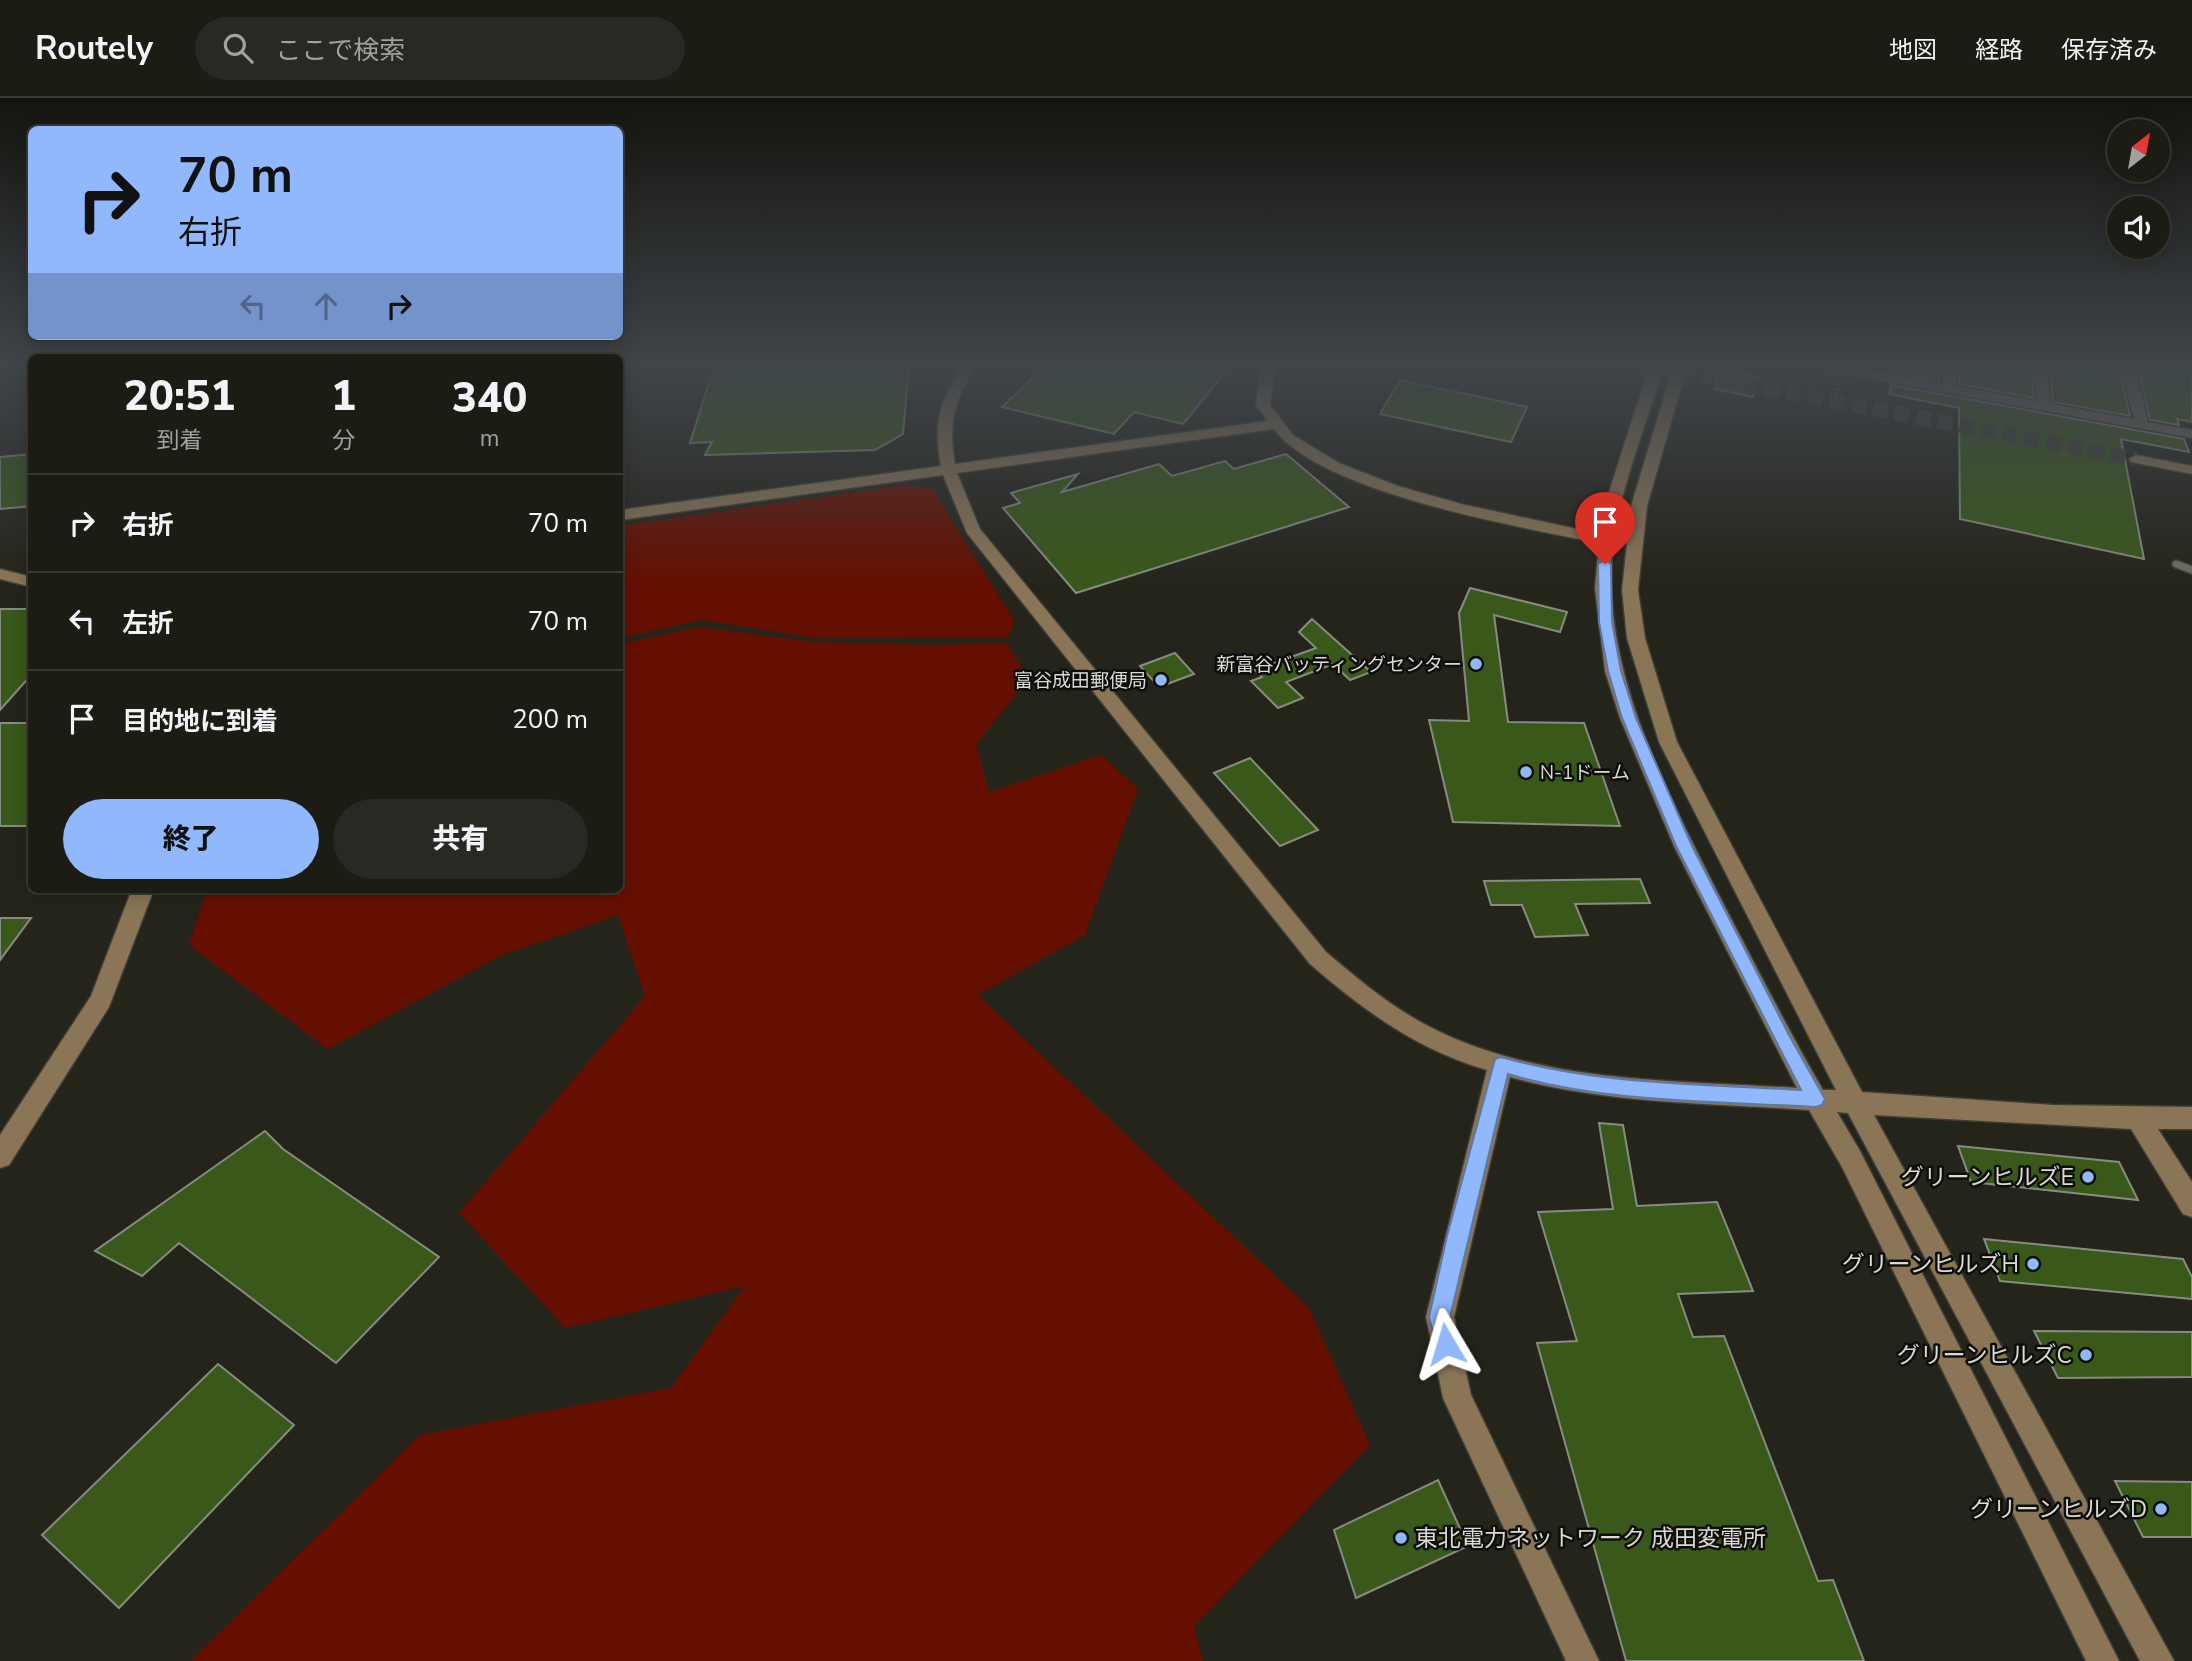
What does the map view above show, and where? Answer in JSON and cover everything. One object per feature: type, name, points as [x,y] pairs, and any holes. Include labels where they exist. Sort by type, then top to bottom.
[{"type":"street","points":[[945,440],[948,469],[955,497],[973,530],[1318,958],[1371,1004],[1434,1039],[1544,1077],[1621,1087],[1816,1099],[1924,1109],[2138,1119],[2192,1118]]},
{"type":"street","points":[[623,515],[1163,440]]},
{"type":"street","points":[[1292,440],[1314,458],[1384,488],[1606,540]]},
{"type":"street","points":[[1633,440],[1612,505],[1606,540],[1603,588],[1605,622],[1614,671],[1629,718],[1684,846],[1782,1041],[1851,1159],[2103,1661]]},
{"type":"street","points":[[1658,440],[1639,506],[1630,590],[1636,638],[1668,743],[1821,1040],[2158,1661]]},
{"type":"street","points":[[2136,459],[2192,470]]},
{"type":"street","points":[[0,574],[28,581]]},
{"type":"street","points":[[0,1157],[101,1000],[141,893]]},
{"type":"street","points":[[1501,1064],[1457,1236],[1440,1317],[1457,1398],[1583,1661]]},
{"type":"street","points":[[2138,1119],[2192,1205]]},
{"type":"lane","points":[[2176,564],[2192,570]]},
{"type":"shaded area","points":[[905,485],[932,489],[1014,620],[1009,637],[816,638],[702,620],[623,637],[623,526]]},
{"type":"shaded area","points":[[698,627],[813,642],[934,645],[1006,643],[1029,678],[976,744],[989,792],[1101,755],[1138,789],[1085,935],[978,995],[1309,1308],[1370,1445],[1194,1626],[1203,1661],[190,1661],[420,1435],[671,1388],[745,1286],[565,1328],[459,1213],[645,996],[618,915],[500,956],[328,1049],[189,945],[206,893],[623,893],[623,643]]},
{"type":"building","points":[[691,440],[893,440],[875,450],[705,455],[712,442],[690,443]]},
{"type":"building","points":[[1959,440],[2121,440],[2144,559],[1960,519]]},
{"type":"building","points":[[2126,440],[2184,440],[2189,452]]},
{"type":"building","points":[[28,454],[28,506],[0,509],[0,457]]},
{"type":"building","points":[[1286,454],[1349,507],[1076,593],[1003,508],[1020,503],[1011,493],[1078,474],[1062,492],[1159,464],[1172,476],[1225,461],[1234,469]]},
{"type":"building","points":[[1470,588],[1567,612],[1560,632],[1494,615],[1508,722],[1584,723],[1620,826],[1453,822],[1429,720],[1469,721],[1459,613]]},
{"type":"building","points":[[0,609],[28,609],[28,678],[0,710]]},
{"type":"building","points":[[1312,619],[1371,672],[1350,680],[1333,664],[1286,682],[1303,698],[1278,708],[1251,681],[1262,677],[1255,670],[1316,648],[1299,632]]},
{"type":"building","points":[[1175,653],[1194,674],[1159,687],[1140,666]]},
{"type":"building","points":[[0,723],[28,723],[28,826],[0,826]]},
{"type":"building","points":[[1250,758],[1318,830],[1280,846],[1214,773]]},
{"type":"building","points":[[1640,879],[1650,903],[1575,904],[1588,935],[1535,937],[1522,905],[1491,905],[1484,881]]},
{"type":"building","points":[[0,918],[31,918],[0,960]]},
{"type":"building","points":[[1599,1123],[1623,1125],[1637,1206],[1717,1202],[1753,1291],[1678,1294],[1693,1337],[1724,1336],[1818,1581],[1833,1580],[1864,1661],[1626,1661],[1537,1343],[1577,1341],[1538,1212],[1613,1209]]},
{"type":"building","points":[[265,1131],[283,1149],[439,1257],[336,1363],[179,1243],[142,1276],[95,1251]]},
{"type":"building","points":[[1958,1146],[2119,1162],[2138,1200],[1971,1182]]},
{"type":"building","points":[[1984,1239],[2183,1259],[2192,1277],[2192,1299],[2000,1281]]},
{"type":"building","points":[[2034,1331],[2192,1332],[2192,1377],[2058,1378]]},
{"type":"building","points":[[218,1364],[294,1425],[119,1608],[42,1535]]},
{"type":"building","name":"東北電力ネットワーク 成田変電所","points":[[1438,1480],[1468,1546],[1356,1598],[1334,1530]]},
{"type":"building","name":"グリーンヒルズD","points":[[2115,1481],[2192,1482],[2192,1537],[2143,1537]]},
{"type":"tunnel","points":[[2037,440],[2136,459]]},
{"type":"place","name":"新富谷バッティングセンター","points":[[1476,664]]},
{"type":"place","name":"富谷成田郵便局","points":[[1161,680]]},
{"type":"place","name":"N-1ドーム","points":[[1526,772]]},
{"type":"place","name":"グリーンヒルズE","points":[[2088,1177]]},
{"type":"place","name":"グリーンヒルズH","points":[[2033,1264]]},
{"type":"place","name":"グリーンヒルズC","points":[[2086,1355]]},
{"type":"place","name":"グリーンヒルズD","points":[[2161,1509]]},
{"type":"place","name":"東北電力ネットワーク 成田変電所","points":[[1401,1538]]},
{"type":"route","points":[[1446,1344],[1440,1317],[1457,1236],[1501,1064],[1544,1077],[1621,1087],[1749,1097],[1816,1099],[1782,1041],[1684,846],[1629,718],[1614,671],[1605,622],[1605,564]]}]
